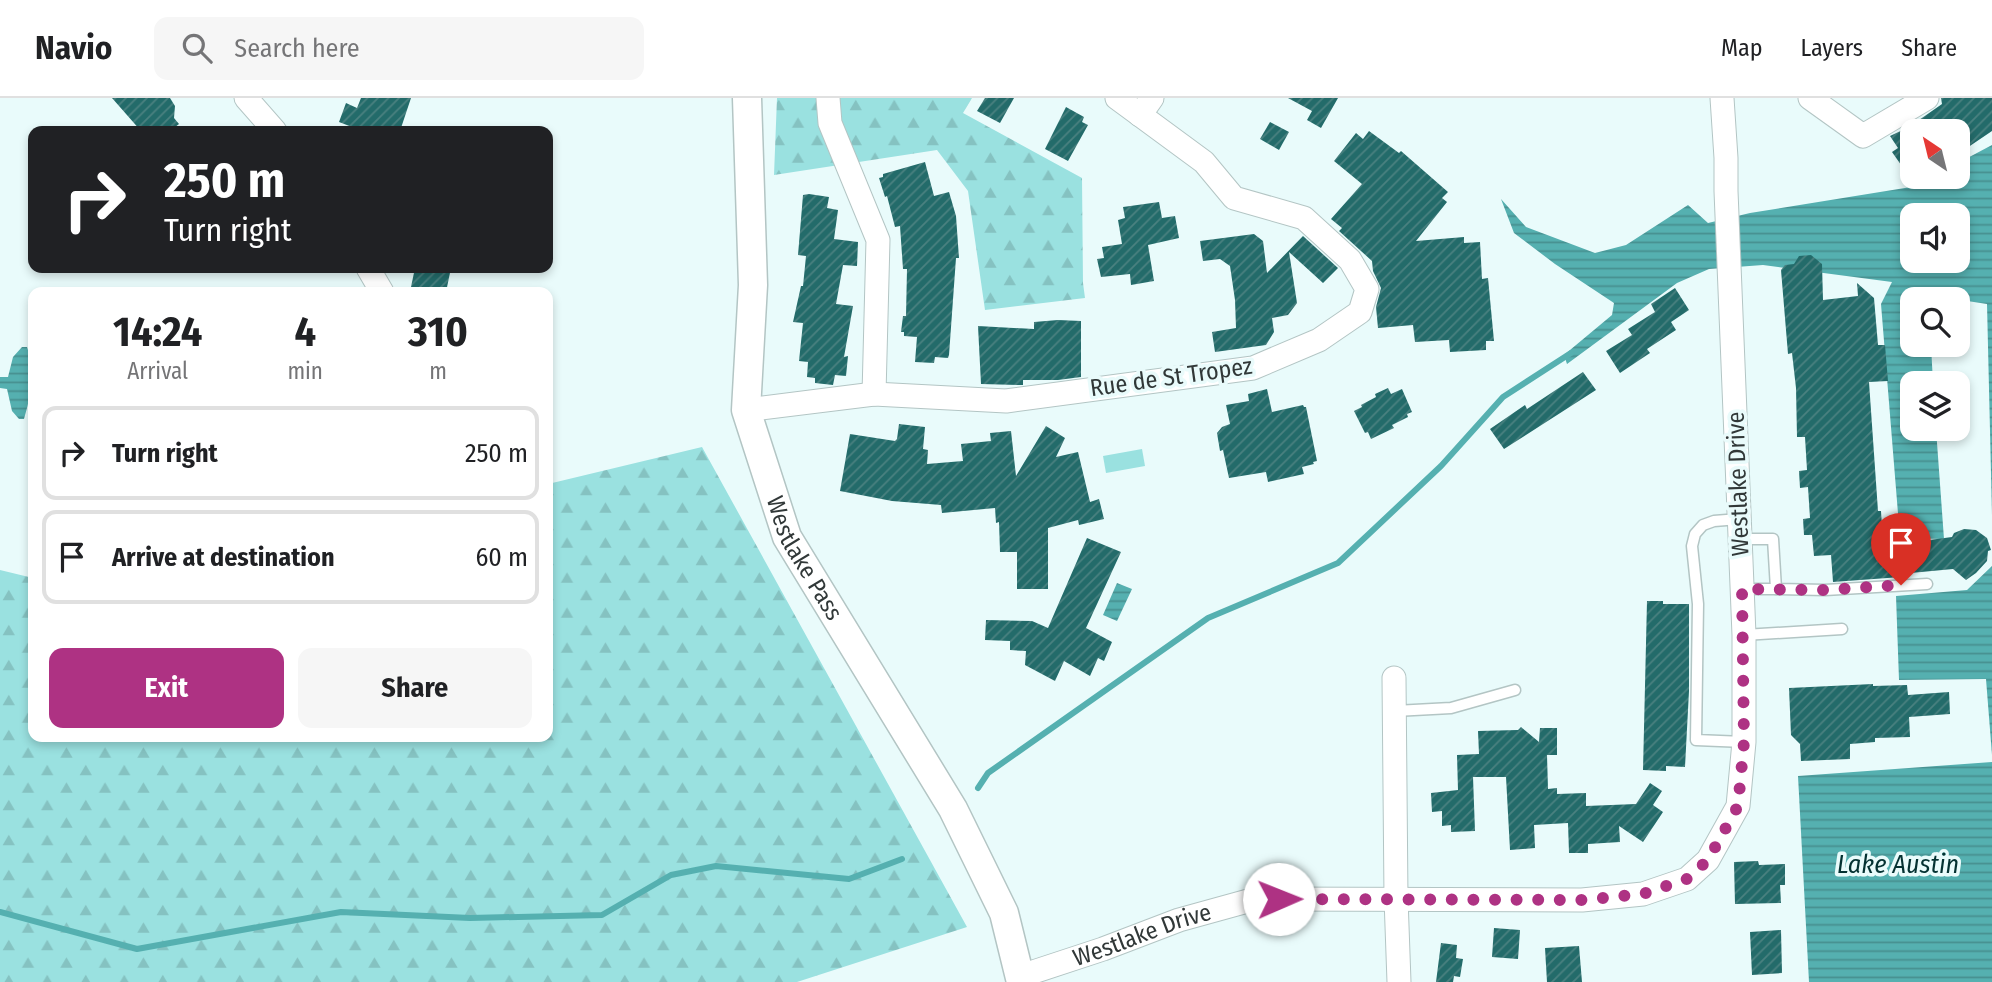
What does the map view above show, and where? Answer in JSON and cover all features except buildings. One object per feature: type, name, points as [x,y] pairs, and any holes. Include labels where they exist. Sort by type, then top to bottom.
[{"type":"street","points":[[246,98],[271,126]]},
{"type":"street","name":"Westlake Pass","points":[[747,98],[753,285],[746,410],[787,537],[953,810],[1004,913],[1021,979]]},
{"type":"street","points":[[828,98],[830,123],[878,240],[874,394]]},
{"type":"street","name":"Rue de St Tropez","points":[[746,410],[874,394],[1006,401],[1253,368],[1319,340],[1360,312],[1367,289],[1350,260],[1328,237],[1304,218],[1234,198],[1204,162],[1146,107],[1117,98]]},
{"type":"street","name":"Westlake Drive","points":[[1021,979],[1179,920],[1255,900],[1582,900],[1643,894],[1687,879],[1708,860],[1738,806],[1744,742],[1744,635],[1722,98]]},
{"type":"street","points":[[1810,98],[1863,136],[1927,98]]},
{"type":"street","points":[[1394,678],[1399,982]]},
{"type":"lane","points":[[1744,742],[1696,740],[1699,604],[1692,546],[1695,534],[1703,525],[1714,522],[1773,539],[1776,589]]},
{"type":"lane","points":[[1742,589],[1825,590],[1927,584]]},
{"type":"lane","points":[[1744,635],[1842,629]]},
{"type":"lane","points":[[1395,711],[1451,708],[1515,690]]},
{"type":"green space","points":[[777,98],[972,98],[963,113],[1082,178],[1085,298],[985,310],[968,191],[937,150],[774,175]]},
{"type":"green space","points":[[702,447],[967,927],[797,982],[0,982],[0,570],[28,577],[28,742],[553,742],[553,483]]},
{"type":"green space","points":[[1142,449],[1145,466],[1106,473],[1103,456]]},
{"type":"water","points":[[1992,145],[1992,515],[1987,304],[1970,301],[1970,287],[1900,287],[1900,357],[1932,357],[1932,371],[1900,371],[1900,441],[1937,441],[1944,539],[1900,538],[1881,304],[1892,282],[1763,265],[1709,269],[1677,283],[1567,364],[1564,355],[1612,315],[1614,303],[1514,233],[1501,199],[1526,227],[1595,253],[1626,245],[1688,205],[1708,223],[1750,213],[1900,189],[1970,189],[1970,157]]},
{"type":"water","points":[[22,347],[27,347],[28,405],[24,419],[19,419],[12,411],[7,389],[0,388],[0,377],[8,377],[13,357]]},
{"type":"water","points":[[1992,566],[1992,755],[1986,679],[1899,680],[1896,596],[1967,590]]},
{"type":"water","points":[[1117,583],[1132,589],[1117,621],[1103,615]]},
{"type":"water","name":"Lake Austin","points":[[1992,762],[1992,982],[1809,982],[1798,776]]},
{"type":"waterway","points":[[978,788],[988,773],[1208,618],[1338,563],[1441,466],[1503,397],[1571,353]]},
{"type":"waterway","points":[[0,912],[137,949],[341,912],[470,918],[602,915],[671,875],[716,866],[849,879],[902,859]]},
{"type":"route","points":[[1279,899],[1582,900],[1643,894],[1687,879],[1708,860],[1738,806],[1744,742],[1742,589],[1825,590],[1901,585]]}]
